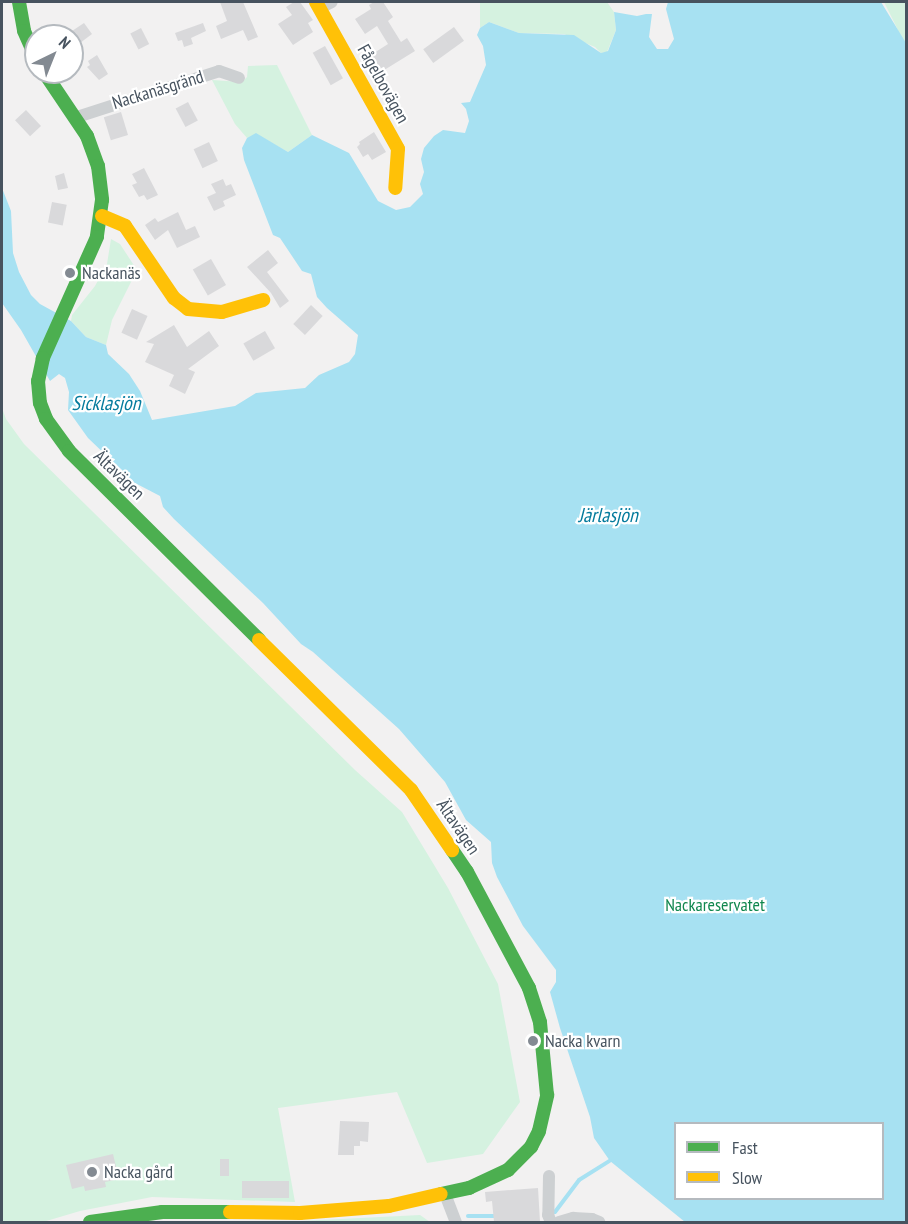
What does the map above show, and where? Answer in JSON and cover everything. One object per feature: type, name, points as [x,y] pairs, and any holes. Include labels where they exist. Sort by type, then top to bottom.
[{"type":"main road","points":[[19,2],[24,31]]},
{"type":"main road","name":"Fågelbovägen","points":[[323,4],[398,149],[395,188]]},
{"type":"main road","name":"Ältavägen","points":[[53,84],[77,117],[98,166],[102,216],[98,237],[43,358],[38,381],[40,402],[46,419],[69,451],[411,790],[467,872],[529,988],[540,1022],[547,1095],[538,1131],[531,1147],[508,1170],[469,1188],[389,1206],[367,1208],[300,1213],[162,1212],[90,1222]]},
{"type":"main road","points":[[102,216],[125,226],[174,298],[188,309],[222,312],[263,300]]},
{"type":"street","name":"Nackanäsgränd","points":[[77,117],[219,71],[239,78]]},
{"type":"street","points":[[549,1176],[548,1215],[551,1222]]},
{"type":"street","points":[[444,1194],[456,1222]]},
{"type":"street","points":[[559,1222],[573,1218],[599,1222]]},
{"type":"green space","points":[[480,2],[607,2],[614,12],[616,30],[607,52],[601,53],[595,47],[564,34],[519,33],[489,22],[480,28]]},
{"type":"green space","points":[[884,2],[906,2],[906,49],[896,26]]},
{"type":"green space","points":[[277,65],[312,135],[288,152],[256,134],[247,138],[235,124],[212,80],[242,82],[247,77],[248,66]]},
{"type":"green space","points":[[111,239],[120,244],[137,270],[112,320],[106,345],[86,337],[71,321],[72,315],[95,286],[107,264]]},
{"type":"green space","points":[[2,408],[6,419],[24,444],[355,770],[402,812],[448,888],[498,984],[520,1102],[483,1154],[427,1163],[397,1092],[278,1108],[295,1202],[152,1197],[80,1211],[43,1222],[2,1222]]},
{"type":"green space","points":[[420,1215],[430,1222],[281,1222]]},
{"type":"water","name":"Järlasjön","points":[[668,2],[881,2],[906,43],[906,1222],[685,1222],[610,1161],[594,1138],[590,1117],[560,1028],[550,992],[556,982],[556,970],[523,926],[497,877],[492,863],[491,842],[466,820],[445,782],[399,729],[313,652],[301,644],[263,603],[174,519],[163,507],[160,496],[135,483],[88,438],[68,410],[69,392],[65,378],[59,374],[50,381],[21,330],[2,303],[2,188],[11,211],[13,253],[19,272],[31,295],[40,304],[71,321],[86,337],[106,345],[108,354],[129,374],[140,391],[152,420],[235,406],[256,393],[305,388],[319,375],[349,362],[355,354],[358,335],[317,297],[311,274],[302,271],[280,238],[273,235],[244,160],[242,148],[247,138],[256,133],[288,152],[312,135],[349,153],[378,201],[396,210],[410,207],[423,194],[420,184],[424,172],[421,159],[424,148],[434,136],[443,130],[465,133],[469,121],[466,109],[461,103],[470,102],[486,65],[483,46],[477,35],[480,28],[489,22],[519,33],[574,35],[601,53],[608,51],[616,30],[614,12],[637,16],[652,14],[649,37],[657,49],[668,49],[674,39],[666,9]]},
{"type":"building","points":[[220,2],[243,2],[258,37],[248,41],[243,30],[221,39],[216,26],[227,21]]},
{"type":"building","points":[[294,2],[300,2],[313,20],[308,23],[313,32],[293,45],[278,24],[292,15],[286,7]]},
{"type":"building","points":[[374,2],[383,2],[393,17],[388,21],[401,42],[407,38],[415,51],[381,72],[371,55],[388,44],[377,26],[365,34],[355,19],[371,9],[369,5]]},
{"type":"building","points":[[84,23],[92,34],[84,40],[84,24]]},
{"type":"building","points":[[203,23],[206,31],[191,38],[193,44],[184,47],[182,40],[178,41],[175,33]]},
{"type":"building","points":[[454,27],[464,41],[433,63],[423,49]]},
{"type":"building","points":[[141,28],[149,44],[138,49],[130,33]]},
{"type":"building","points":[[325,46],[343,78],[331,85],[313,53]]},
{"type":"building","points":[[97,55],[108,74],[99,80],[87,67],[90,65],[88,61]]},
{"type":"building","points":[[188,102],[198,121],[185,127],[176,109]]},
{"type":"building","points":[[26,110],[41,126],[30,136],[15,120]]},
{"type":"building","points":[[121,112],[128,135],[111,140],[104,117]]},
{"type":"building","points":[[374,132],[386,152],[372,160],[368,154],[363,157],[357,147],[359,142]]},
{"type":"building","points":[[209,142],[218,161],[202,168],[194,149]]},
{"type":"building","points":[[144,168],[158,195],[147,200],[144,195],[139,197],[132,185],[137,183],[132,174]]},
{"type":"building","points":[[64,173],[68,188],[58,190],[55,176]]},
{"type":"building","points":[[223,179],[226,186],[231,184],[236,195],[223,201],[225,206],[214,211],[207,197],[216,193],[211,184]]},
{"type":"building","points":[[52,202],[67,205],[63,225],[48,223]]},
{"type":"building","points":[[178,212],[186,230],[195,226],[200,237],[177,248],[168,230],[155,240],[145,225],[155,218],[158,222]]},
{"type":"building","points":[[268,250],[278,263],[267,272],[289,301],[280,308],[271,293],[247,267]]},
{"type":"building","points":[[211,259],[226,285],[208,295],[193,270]]},
{"type":"building","points":[[311,305],[323,316],[305,335],[293,324]]},
{"type":"building","points":[[132,309],[148,316],[137,340],[121,333]]},
{"type":"building","points":[[174,325],[187,347],[209,331],[219,346],[188,369],[195,372],[185,394],[169,386],[174,375],[145,362],[154,344],[146,342]]},
{"type":"building","points":[[265,331],[275,348],[253,361],[243,344]]},
{"type":"building","points":[[340,1121],[369,1122],[368,1142],[360,1141],[360,1146],[354,1146],[354,1155],[338,1155]]},
{"type":"building","name":"Nacka gård","points":[[113,1154],[119,1179],[105,1182],[106,1187],[85,1191],[84,1186],[72,1189],[66,1165]]},
{"type":"building","points":[[220,1159],[229,1159],[229,1176],[220,1176]]},
{"type":"building","points":[[242,1181],[289,1181],[289,1198],[242,1198]]},
{"type":"building","points":[[538,1188],[540,1222],[494,1222],[492,1201],[486,1202],[485,1192]]},
{"type":"waterway","points":[[555,1212],[579,1180],[610,1161]]},
{"type":"waterway","points":[[468,1216],[494,1216]]},
{"type":"traffic: fast","points":[[19,2],[24,31]]},
{"type":"traffic: fast","points":[[52,84],[87,136],[98,166],[102,200],[97,237],[43,358],[38,381],[40,403],[46,419],[69,451],[259,640]]},
{"type":"traffic: fast","points":[[441,1194],[469,1188],[508,1170],[531,1147],[539,1131],[547,1095],[540,1022],[529,988],[467,872],[452,850]]},
{"type":"traffic: fast","points":[[90,1222],[162,1212],[230,1212]]},
{"type":"traffic: slow","points":[[316,2],[398,149],[395,188]]},
{"type":"traffic: slow","points":[[102,216],[125,226],[174,298],[188,309],[222,312],[263,300]]},
{"type":"traffic: slow","points":[[259,640],[411,790],[452,850]]},
{"type":"traffic: slow","points":[[230,1212],[300,1213],[389,1206],[441,1194]]},
{"type":"place","name":"Nackanäs","points":[[70,273]]},
{"type":"place","name":"Nacka kvarn","points":[[533,1041]]},
{"type":"place","name":"Nacka gård","points":[[92,1172]]},
{"type":"water label","name":"Sicklasjön","points":[[106,403]]},
{"type":"park label","name":"Nackareservatet","points":[[715,905]]}]
